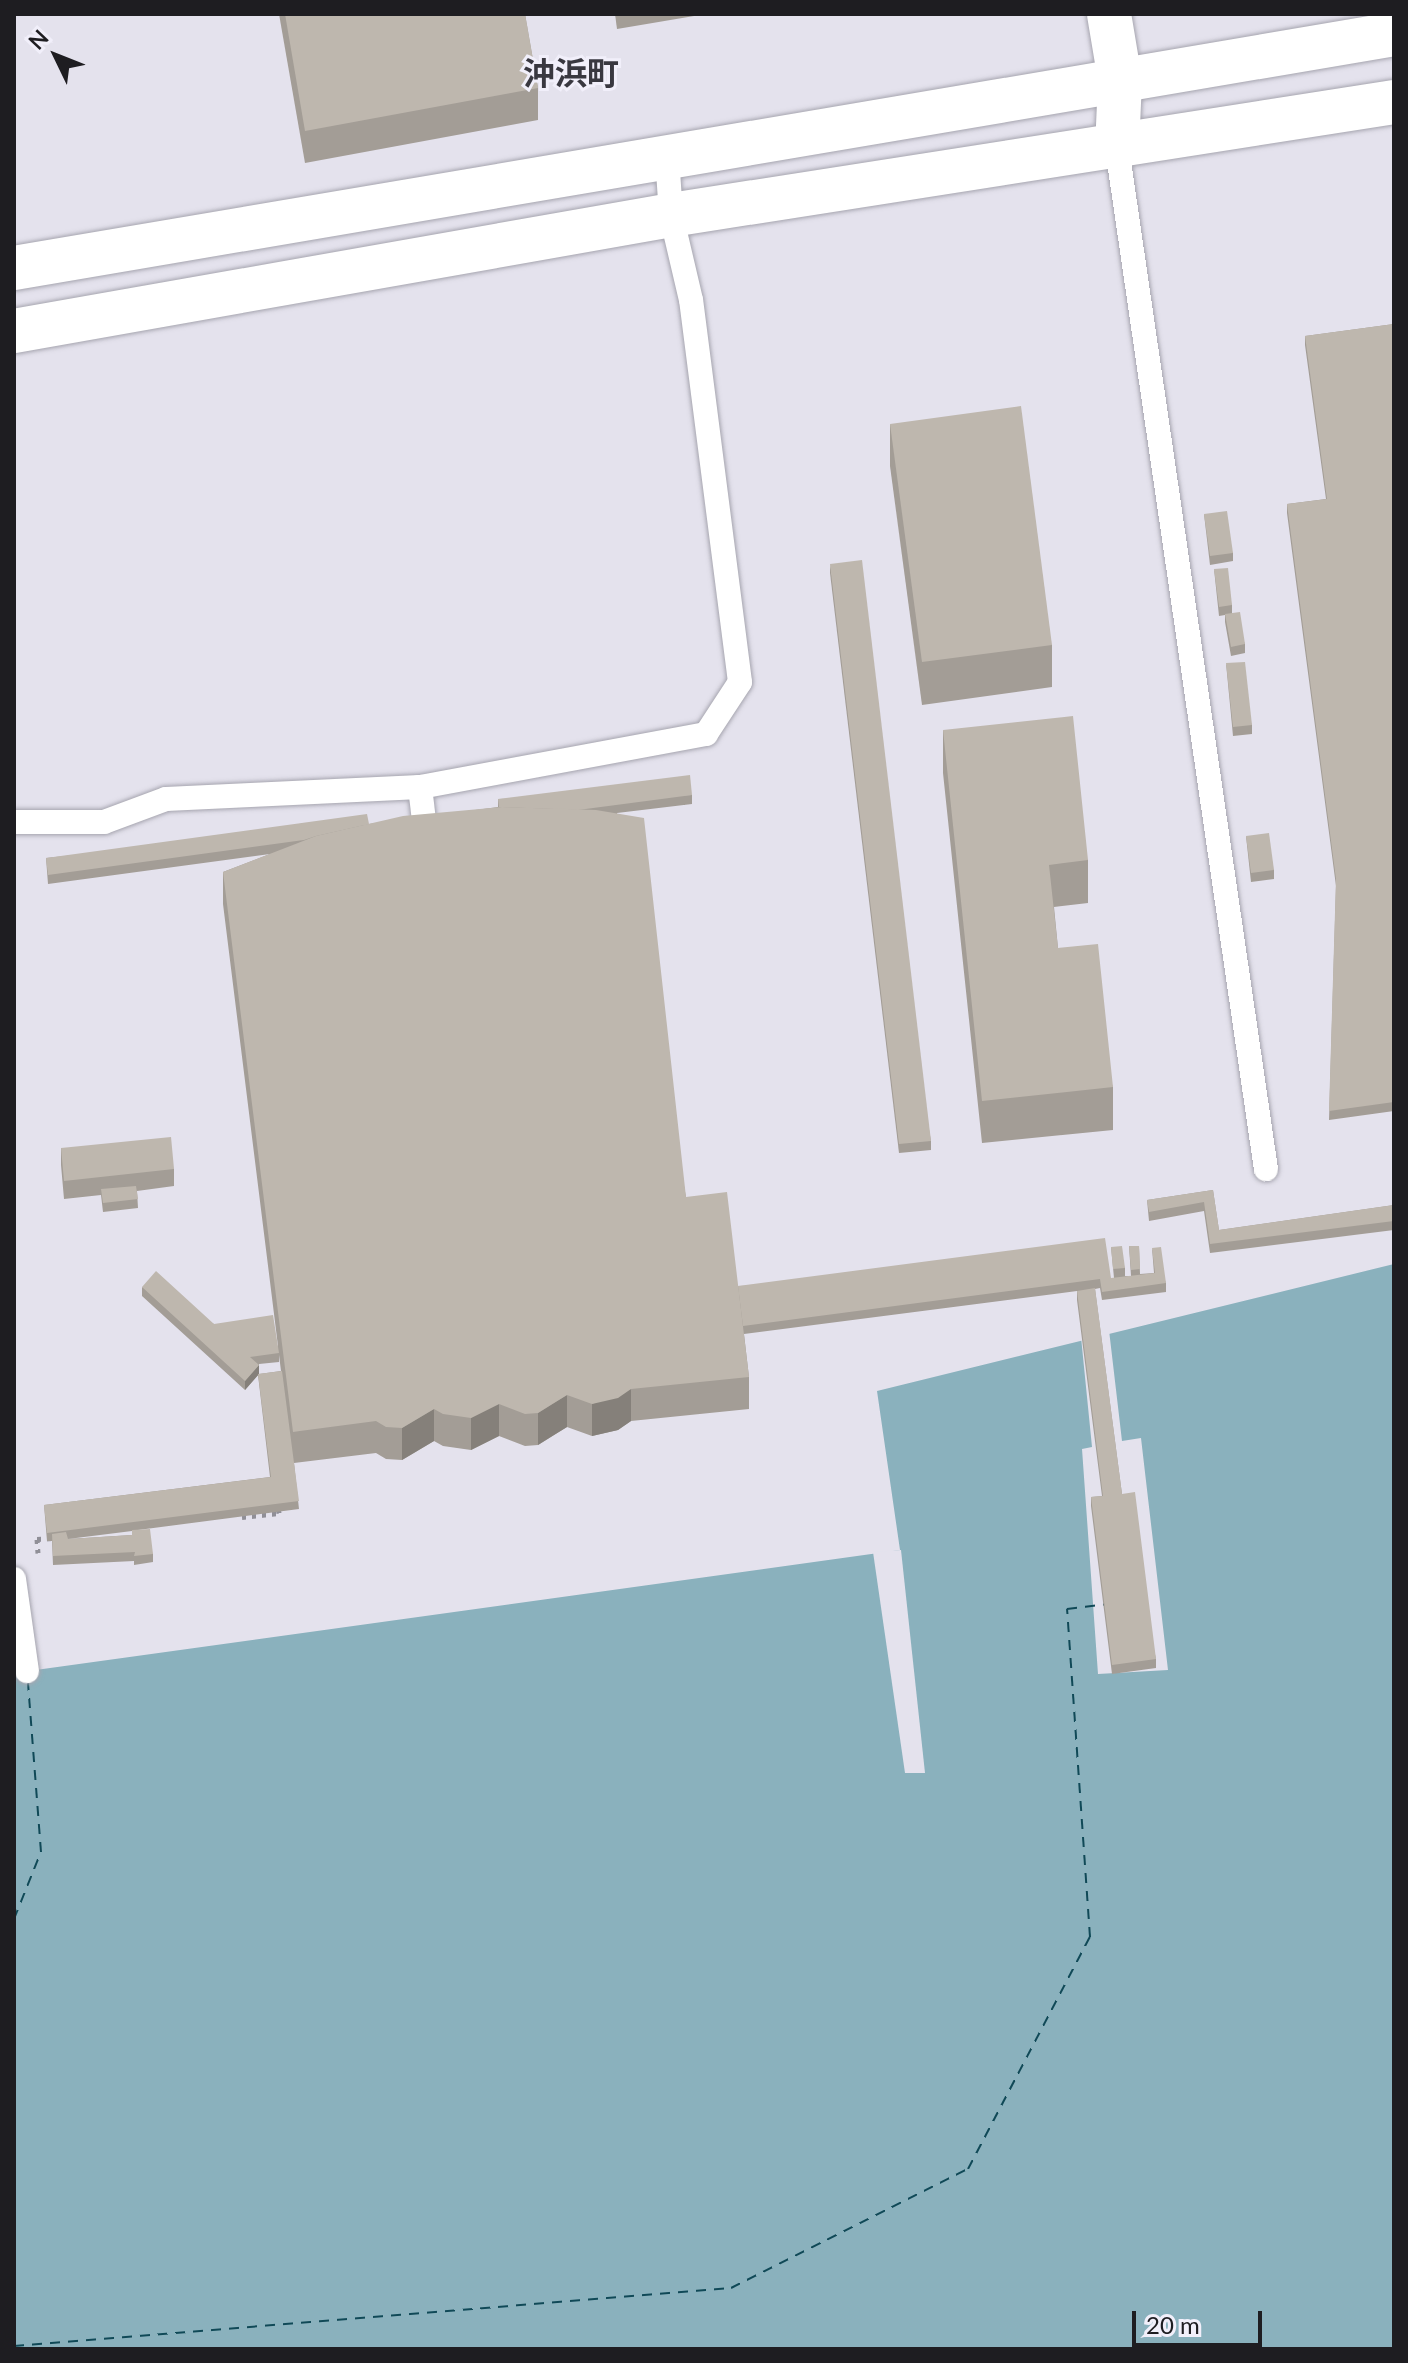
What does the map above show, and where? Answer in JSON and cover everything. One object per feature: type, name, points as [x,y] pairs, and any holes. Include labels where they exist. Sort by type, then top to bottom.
[{"type":"street","points":[[1109,14],[1120,80],[1117,148]]},
{"type":"street","points":[[14,268],[1394,34]]},
{"type":"street","points":[[14,331],[671,215],[1117,148],[1394,102]]},
{"type":"lane","points":[[1117,148],[1266,1169]]},
{"type":"lane","points":[[14,822],[104,822],[166,799],[420,787],[706,734],[740,682],[691,300],[671,215],[667,156]]},
{"type":"lane","points":[[420,787],[430,866]]},
{"type":"lane","points":[[14,1583],[27,1671]]},
{"type":"path","points":[[233,1518],[279,1513],[277,1499]]},
{"type":"path","points":[[40,1568],[37,1539],[67,1536]]},
{"type":"water","points":[[1394,1264],[1394,2349],[14,2349],[14,1673],[900,1550],[877,1391]]},
{"type":"pier","points":[[1109,1330],[1122,1441],[1141,1438],[1168,1670],[1098,1674],[1082,1449],[1092,1447],[1081,1337]]},
{"type":"pier","points":[[901,1550],[925,1773],[905,1773],[873,1552]]},
{"type":"building","points":[[285,14],[525,14],[538,88],[305,131]]},
{"type":"building","points":[[1394,324],[1394,1102],[1329,1111],[1336,879],[1287,504],[1327,499],[1305,336]]},
{"type":"building","points":[[1021,406],[1052,645],[922,662],[890,424]]},
{"type":"building","points":[[1227,511],[1233,553],[1210,556],[1204,514]]},
{"type":"building","points":[[862,560],[931,1141],[899,1144],[830,564]]},
{"type":"building","points":[[1228,568],[1232,605],[1219,607],[1214,569]]},
{"type":"building","points":[[1240,612],[1245,644],[1231,647],[1225,614]]},
{"type":"building","points":[[1245,662],[1252,725],[1233,727],[1226,663]]},
{"type":"building","points":[[1073,716],[1088,860],[1049,865],[1058,948],[1098,944],[1113,1087],[982,1101],[943,730]]},
{"type":"building","points":[[690,775],[692,795],[578,810],[499,807],[498,799]]},
{"type":"building","points":[[502,807],[596,810],[644,818],[686,1197],[727,1192],[749,1377],[631,1389],[618,1398],[592,1404],[567,1395],[538,1413],[525,1414],[499,1404],[471,1418],[443,1414],[434,1409],[402,1428],[386,1427],[376,1421],[293,1432],[223,872],[316,836],[403,816]]},
{"type":"building","points":[[367,814],[369,824],[304,840],[48,875],[46,858]]},
{"type":"building","points":[[1269,833],[1274,870],[1251,873],[1246,836]]},
{"type":"building","points":[[171,1137],[174,1169],[64,1181],[61,1148]]},
{"type":"building","points":[[136,1186],[138,1199],[103,1203],[101,1189]]},
{"type":"building","points":[[1213,1190],[1219,1230],[1394,1205],[1394,1221],[1210,1244],[1204,1202],[1149,1212],[1147,1200]]},
{"type":"building","points":[[1105,1238],[1111,1278],[1155,1273],[1152,1248],[1161,1247],[1166,1283],[1102,1292],[1100,1279],[743,1326],[738,1286]]},
{"type":"building","points":[[1122,1246],[1125,1268],[1113,1269],[1111,1247]]},
{"type":"building","points":[[1129,1246],[1139,1246],[1140,1269],[1131,1270]]},
{"type":"building","points":[[156,1271],[214,1324],[273,1315],[279,1353],[250,1357],[259,1365],[245,1381],[142,1287]]},
{"type":"building","points":[[1095,1288],[1122,1494],[1135,1492],[1156,1659],[1112,1665],[1091,1497],[1103,1496],[1077,1291]]},
{"type":"building","points":[[282,1371],[299,1501],[47,1533],[44,1505],[271,1477],[258,1374]]},
{"type":"building","points":[[150,1529],[153,1554],[53,1556],[52,1534],[66,1532],[68,1539],[132,1535],[132,1530]]},
{"type":"ferry route","points":[[14,2346],[731,2288],[968,2169],[1090,1937],[1067,1609],[1106,1604]]},
{"type":"ferry route","points":[[14,1919],[41,1852],[28,1682]]},
{"type":"district","name":"沖浜町","points":[[571,73]]}]
